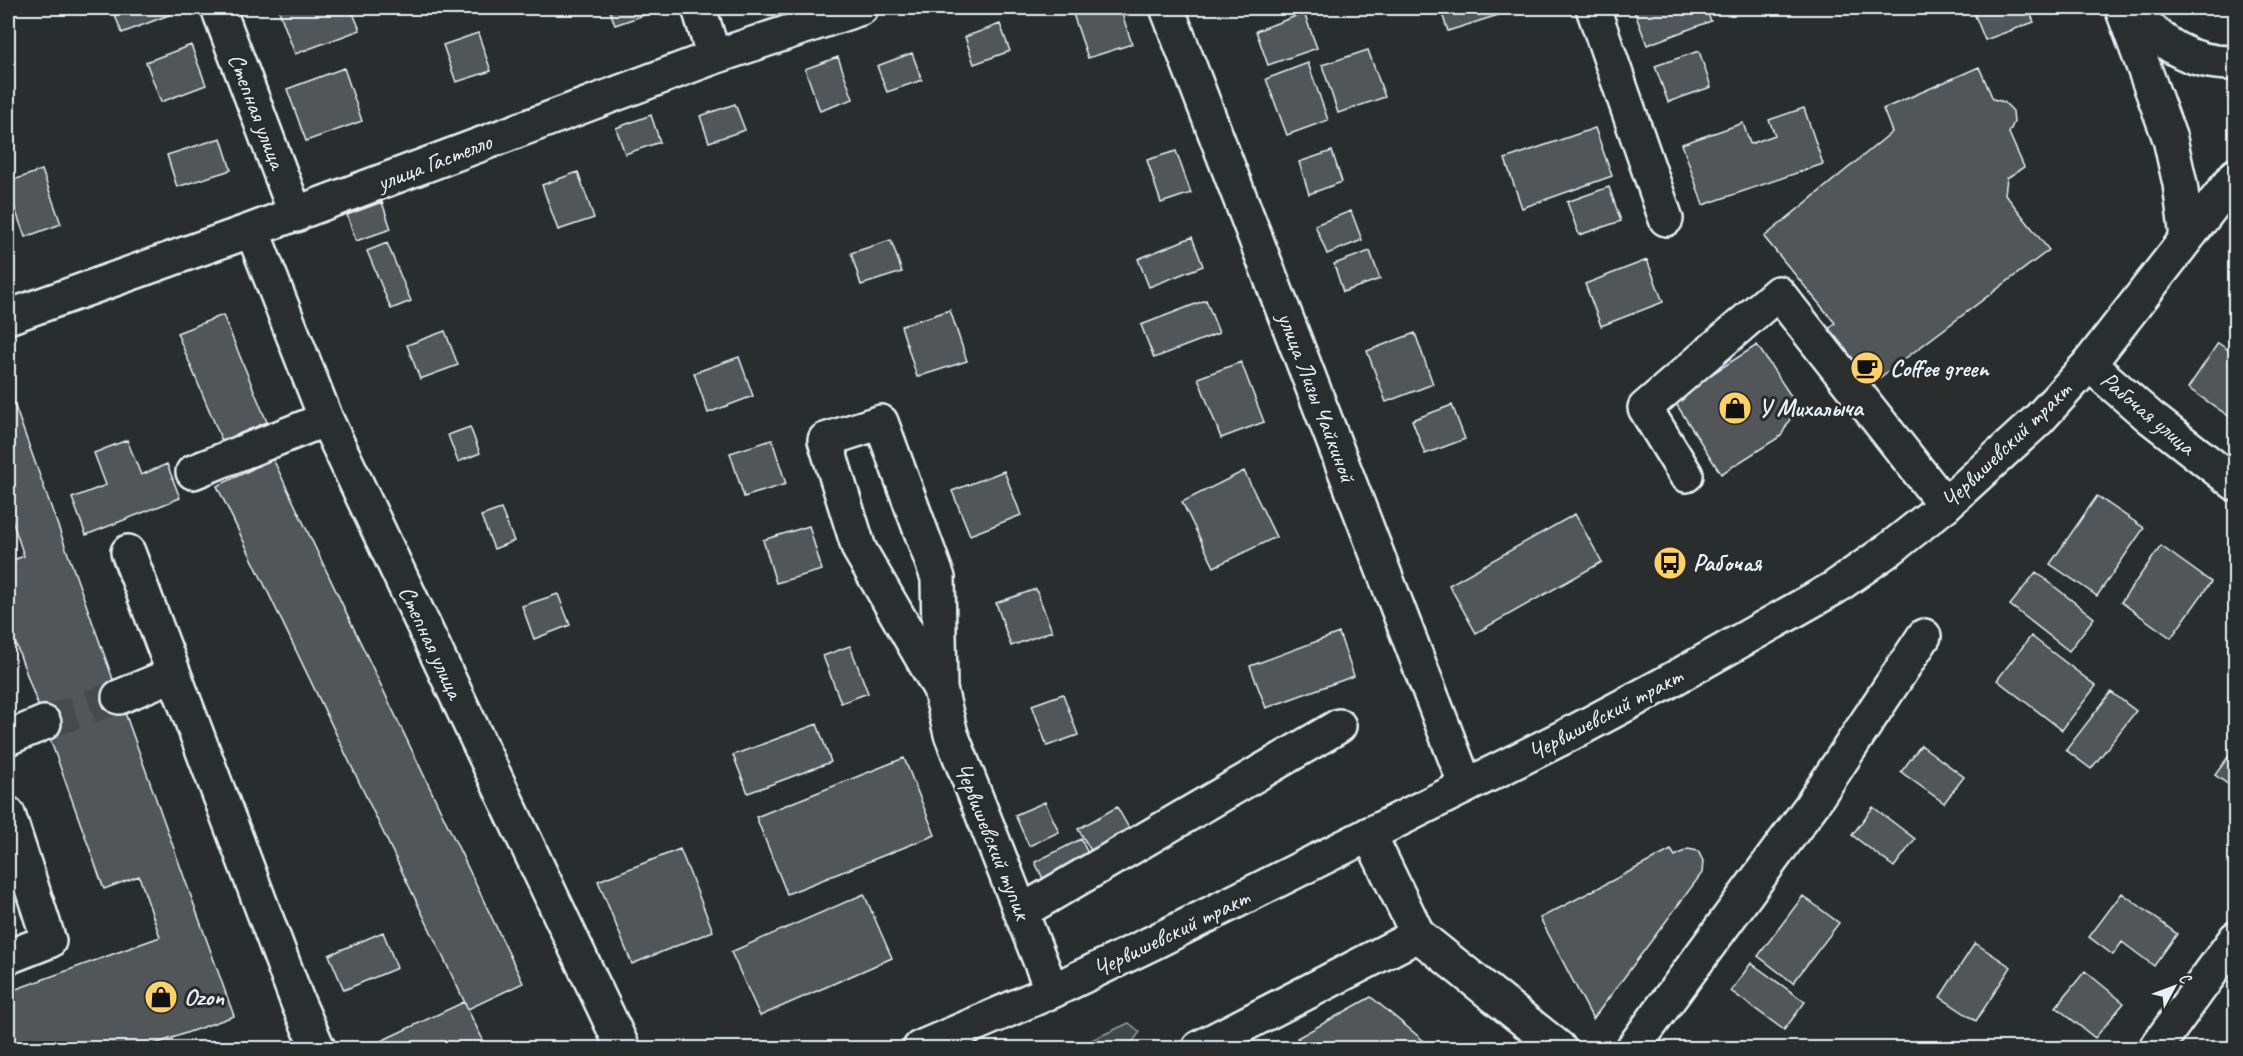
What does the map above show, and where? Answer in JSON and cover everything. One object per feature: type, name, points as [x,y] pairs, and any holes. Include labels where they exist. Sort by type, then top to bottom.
[{"type":"street","name":"Степная улица","points":[[218,8],[296,214]]},
{"type":"street","points":[[699,8],[714,57]]},
{"type":"street","name":"улица Гастелло","points":[[8,317],[296,214],[714,57],[861,8]]},
{"type":"street","name":"улица Лизы Чайкиной","points":[[1167,8],[1466,786]]},
{"type":"street","points":[[1593,8],[1666,219]]},
{"type":"street","points":[[2122,8],[2170,140],[2180,184],[2187,237]]},
{"type":"street","points":[[2132,8],[2160,39],[2182,53],[2206,60],[2235,63]]},
{"type":"street","name":"Червишевский тракт","points":[[920,1048],[1052,991],[1152,943],[1572,733],[1824,594],[1891,548],[1945,505],[2039,419],[2089,364],[2235,176]]},
{"type":"street","name":"Степная улица","points":[[252,230],[326,419],[623,1048]]},
{"type":"street","points":[[1686,475],[1645,408],[1778,293],[1945,505]]},
{"type":"street","name":"Рабочая улица","points":[[2089,364],[2150,417],[2235,484]]},
{"type":"street","points":[[193,472],[326,419]]},
{"type":"street","name":"Червишевский тупик","points":[[940,689],[859,549],[825,440],[881,422],[938,578],[940,689],[951,734],[1052,991]]},
{"type":"street","points":[[128,552],[298,1003],[318,1048]]},
{"type":"street","points":[[1633,1048],[1811,806],[1924,636]]},
{"type":"street","points":[[119,697],[174,674]]},
{"type":"street","points":[[8,738],[44,723]]},
{"type":"street","points":[[1021,912],[1339,726]]},
{"type":"street","points":[[8,814],[50,941],[8,957]]},
{"type":"street","points":[[1370,834],[1418,935],[1559,1048]]},
{"type":"street","points":[[1199,1048],[1418,935]]},
{"type":"street","points":[[2156,1048],[2235,938]]},
{"type":"shaded area","points":[[1129,1023],[1140,1032],[1128,1048],[1074,1048]]},
{"type":"building","points":[[112,8],[172,8],[174,13],[122,33]]},
{"type":"building","points":[[278,8],[351,8],[360,30],[295,54]]},
{"type":"building","points":[[609,8],[655,8],[656,11],[615,25]]},
{"type":"building","points":[[1071,8],[1120,8],[1132,44],[1088,58]]},
{"type":"building","points":[[1440,8],[1520,8],[1448,31]]},
{"type":"building","points":[[1633,8],[1705,8],[1711,21],[1647,45]]},
{"type":"building","points":[[1972,8],[2028,8],[2034,22],[1985,40]]},
{"type":"building","points":[[1304,13],[1317,48],[1268,65],[1256,31]]},
{"type":"building","points":[[1000,24],[1010,51],[974,64],[965,37]]},
{"type":"building","points":[[478,33],[491,71],[456,82],[443,45]]},
{"type":"building","points":[[191,45],[206,85],[161,102],[146,62]]},
{"type":"building","points":[[1368,50],[1385,97],[1338,113],[1322,65]]},
{"type":"building","points":[[1699,51],[1711,87],[1668,102],[1655,66]]},
{"type":"building","points":[[912,53],[922,80],[887,92],[877,66]]},
{"type":"building","points":[[838,57],[853,99],[820,111],[805,69]]},
{"type":"building","points":[[1308,63],[1328,120],[1287,135],[1266,79]]},
{"type":"building","points":[[1979,67],[1993,99],[2004,102],[2013,111],[2014,122],[2009,133],[2024,167],[2007,178],[2005,194],[2049,250],[1870,385],[1828,330],[1835,323],[1764,237],[1892,132],[1883,109]]},
{"type":"building","points":[[344,68],[362,121],[306,141],[287,89]]},
{"type":"building","points":[[735,104],[745,130],[709,142],[700,116]]},
{"type":"building","points":[[1804,108],[1823,164],[1703,205],[1682,144],[1743,123],[1750,144],[1775,135],[1769,120]]},
{"type":"building","points":[[651,115],[660,142],[625,154],[616,128]]},
{"type":"building","points":[[1595,128],[1612,176],[1522,208],[1505,159]]},
{"type":"building","points":[[221,138],[231,170],[177,187],[167,155]]},
{"type":"building","points":[[1176,151],[1191,193],[1161,203],[1147,160]]},
{"type":"building","points":[[1332,151],[1342,182],[1309,194],[1299,162]]},
{"type":"building","points":[[42,170],[61,224],[25,237],[8,189],[8,182]]},
{"type":"building","points":[[578,172],[594,218],[558,230],[542,185]]},
{"type":"building","points":[[1609,187],[1621,221],[1579,235],[1567,202]]},
{"type":"building","points":[[382,202],[391,229],[356,241],[347,215]]},
{"type":"building","points":[[1351,211],[1362,240],[1327,254],[1315,225]]},
{"type":"building","points":[[1192,237],[1203,266],[1149,287],[1138,259]]},
{"type":"building","points":[[891,240],[902,272],[861,285],[851,253]]},
{"type":"building","points":[[387,243],[411,301],[391,309],[367,251]]},
{"type":"building","points":[[1370,251],[1380,279],[1343,292],[1334,264]]},
{"type":"building","points":[[1647,260],[1663,302],[1601,326],[1585,284]]},
{"type":"building","points":[[1206,300],[1219,333],[1154,358],[1141,325]]},
{"type":"building","points":[[950,310],[967,361],[917,377],[901,326]]},
{"type":"building","points":[[223,315],[267,422],[222,441],[177,333]]},
{"type":"building","points":[[445,331],[458,365],[420,379],[407,345]]},
{"type":"building","points":[[1415,333],[1433,384],[1386,402],[1367,351]]},
{"type":"building","points":[[2218,343],[2236,355],[2236,421],[2188,388]]},
{"type":"building","name":"У Михалыча","points":[[1757,345],[1791,396],[1791,417],[1781,436],[1721,474],[1673,399]]},
{"type":"building","points":[[739,357],[753,396],[708,413],[694,373]]},
{"type":"building","points":[[1241,362],[1264,422],[1221,438],[1198,378]]},
{"type":"building","points":[[8,387],[234,1016],[144,1048],[8,1048],[8,992],[160,937],[139,876],[104,889],[8,622],[8,562],[24,556],[8,508]]},
{"type":"building","points":[[1452,405],[1465,439],[1425,454],[1412,420]]},
{"type":"building","points":[[470,427],[480,453],[458,462],[448,435]]},
{"type":"building","points":[[127,440],[141,475],[167,464],[180,498],[86,535],[72,498],[106,485],[94,453]]},
{"type":"building","points":[[772,440],[786,484],[744,497],[730,453]]},
{"type":"building","points":[[273,459],[523,983],[468,1009],[217,486]]},
{"type":"building","points":[[1004,471],[1021,515],[970,535],[952,491]]},
{"type":"building","points":[[1244,471],[1276,537],[1214,567],[1182,502]]},
{"type":"building","points":[[2097,496],[2144,528],[2097,596],[2050,564]]},
{"type":"building","points":[[501,509],[514,541],[494,549],[481,516]]},
{"type":"building","points":[[1575,514],[1602,562],[1476,633],[1449,585]]},
{"type":"building","points":[[809,526],[822,570],[776,583],[763,540]]},
{"type":"building","points":[[2161,546],[2211,582],[2171,638],[2121,602]]},
{"type":"building","points":[[2036,572],[2094,618],[2069,651],[2010,605]]},
{"type":"building","points":[[1036,589],[1052,631],[1011,646],[996,603]]},
{"type":"building","points":[[558,594],[570,625],[534,639],[522,606]]},
{"type":"building","points":[[1339,633],[1354,676],[1266,708],[1250,666]]},
{"type":"building","points":[[2031,636],[2096,686],[2062,730],[1997,680]]},
{"type":"building","points":[[850,646],[868,693],[841,703],[823,656]]},
{"type":"building","points":[[2111,692],[2136,711],[2091,769],[2066,750]]},
{"type":"building","points":[[1063,694],[1078,735],[1047,746],[1032,705]]},
{"type":"building","points":[[817,724],[831,762],[748,793],[733,755]]},
{"type":"building","points":[[1921,745],[1964,777],[1944,803],[1901,772]]},
{"type":"building","points":[[2236,746],[2236,790],[2215,775]]},
{"type":"building","points":[[904,758],[935,835],[787,894],[756,817]]},
{"type":"building","points":[[1045,802],[1059,832],[1029,846],[1015,815]]},
{"type":"building","points":[[1117,807],[1134,837],[1096,859],[1078,829]]},
{"type":"building","points":[[1873,807],[1915,839],[1894,867],[1852,835]]},
{"type":"building","points":[[1081,839],[1092,862],[1046,885],[1035,862]]},
{"type":"building","points":[[680,849],[713,931],[632,964],[598,881]]},
{"type":"building","points":[[1688,849],[1698,851],[1703,861],[1702,873],[1593,1019],[1540,918],[1671,850],[1675,856]]},
{"type":"building","points":[[2122,893],[2177,934],[2154,966],[2122,942],[2113,955],[2089,937]]},
{"type":"building","points":[[864,894],[892,958],[760,1016],[731,952]]},
{"type":"building","points":[[1803,896],[1839,923],[1793,983],[1758,956]]},
{"type":"building","points":[[383,932],[397,968],[344,990],[329,955]]},
{"type":"building","points":[[1975,943],[2011,967],[1976,1021],[1940,997]]},
{"type":"building","points":[[1751,963],[1805,1002],[1784,1030],[1731,991]]},
{"type":"building","points":[[2085,971],[2124,1003],[2095,1038],[2056,1007]]},
{"type":"building","points":[[1371,997],[1430,1046],[1425,1048],[1310,1048],[1297,1038]]},
{"type":"building","points":[[464,1002],[487,1048],[366,1048]]},
{"type":"tunnel","points":[[44,723],[119,697]]},
{"type":"place","name":"Coffee green","points":[[1867,368]]},
{"type":"place","name":"У Михалыча","points":[[1735,408]]},
{"type":"place","name":"Рабочая","points":[[1670,563]]},
{"type":"place","name":"Ozon","points":[[161,997]]}]
